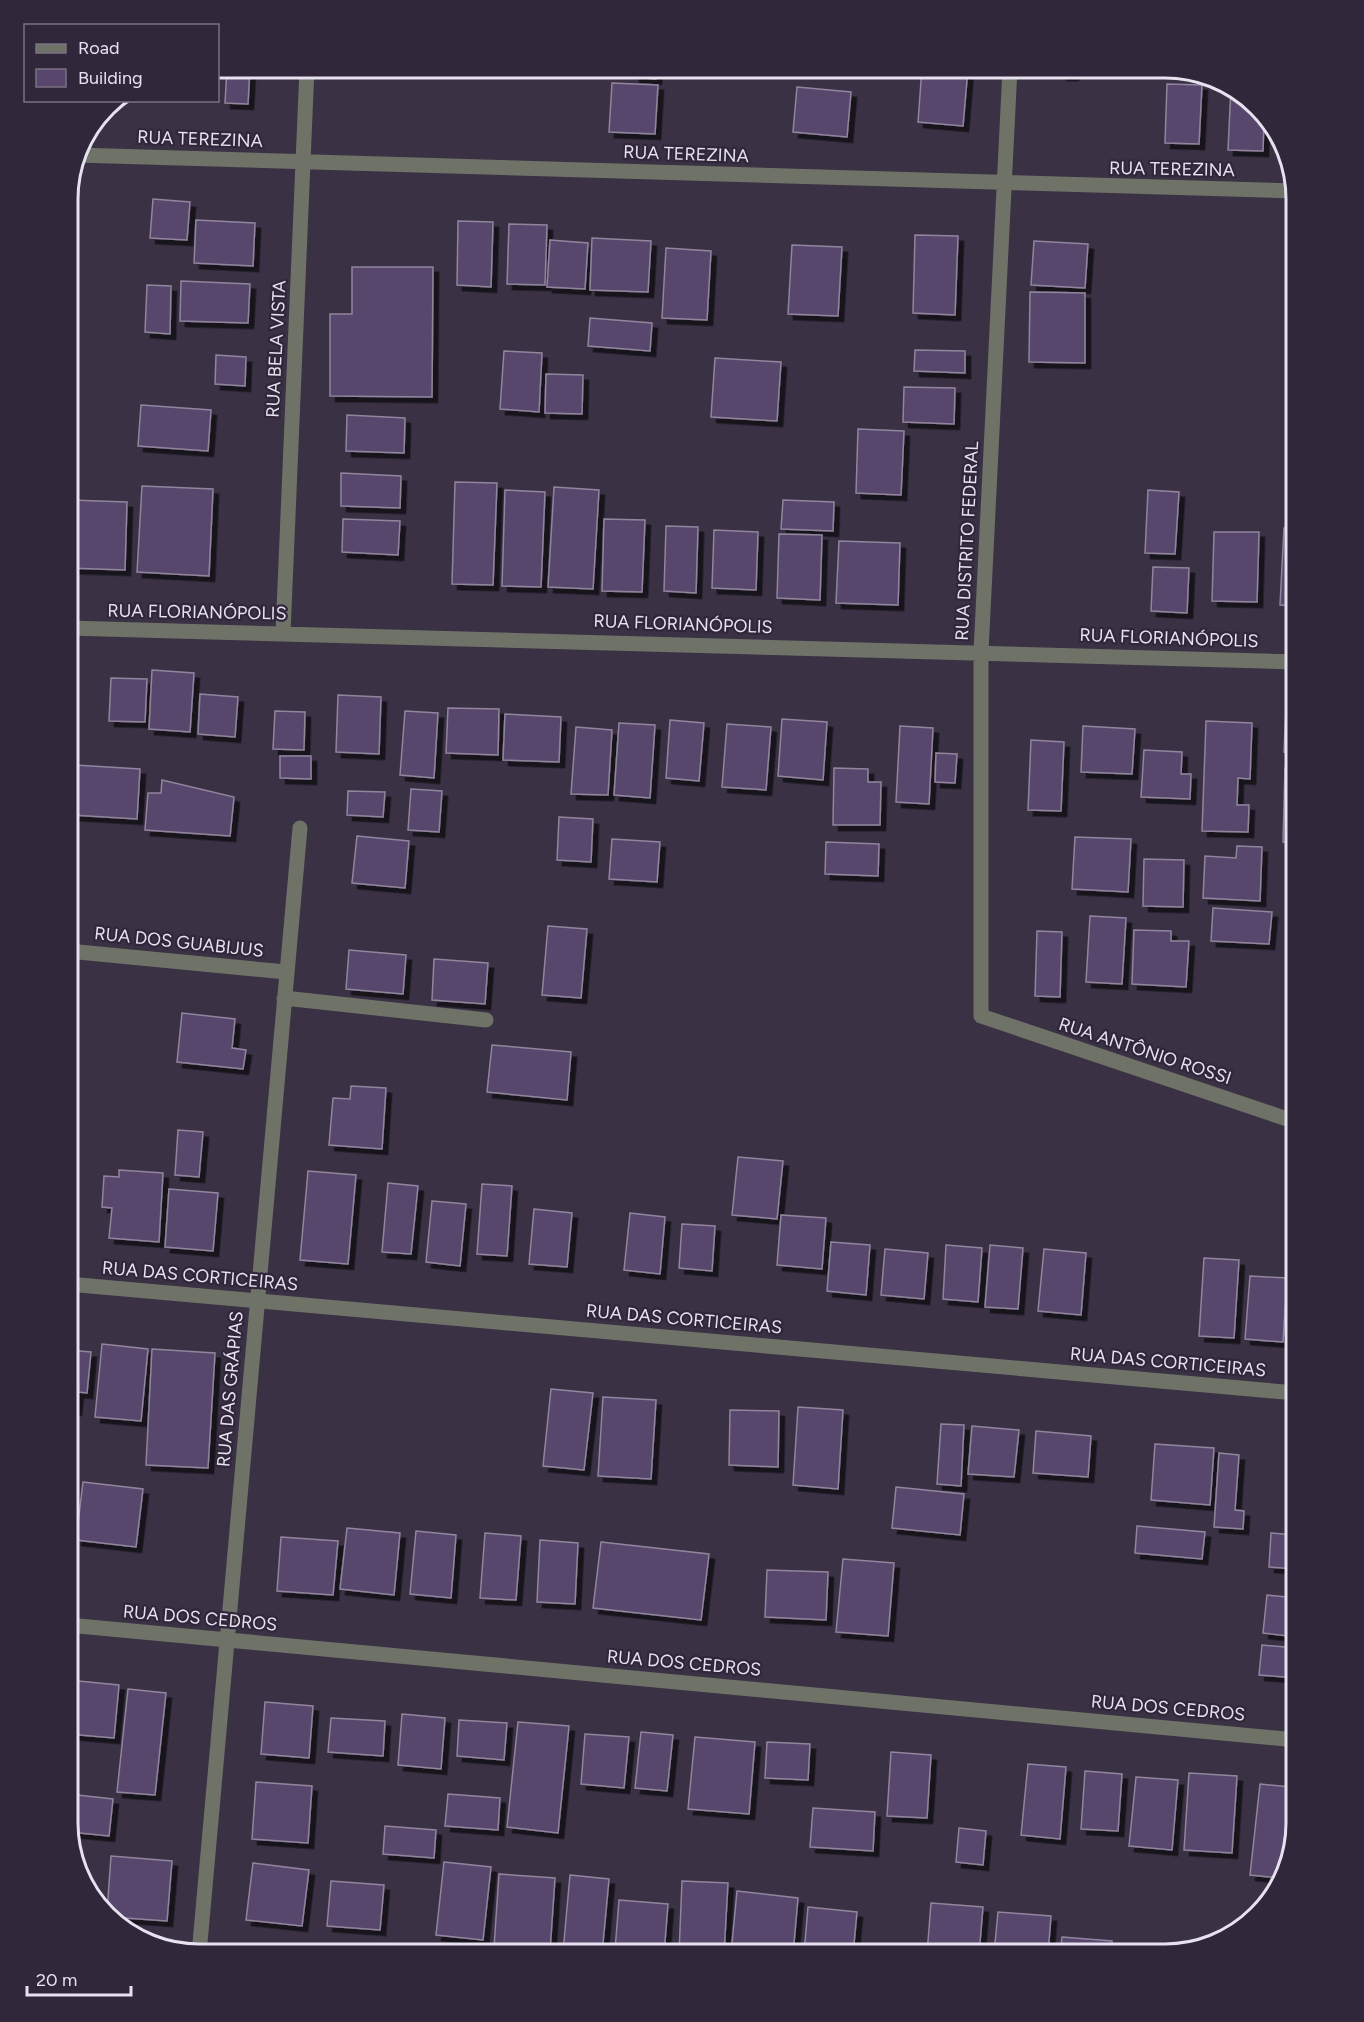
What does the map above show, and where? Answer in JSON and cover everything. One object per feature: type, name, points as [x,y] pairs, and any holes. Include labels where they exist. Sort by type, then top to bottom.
[{"type":"street","name":"RUA BELA VISTA","points":[[283,633],[307,78]]},
{"type":"street","name":"RUA DISTRITO FEDERAL","points":[[981,1016],[981,652],[1009,78]]},
{"type":"street","name":"RUA TEREZINA","points":[[86,155],[1285,191]]},
{"type":"street","name":"RUA FLORIANÓPOLIS","points":[[78,628],[1286,662]]},
{"type":"street","name":"RUA DAS GRÁPIAS","points":[[200,1944],[300,828]]},
{"type":"street","name":"RUA DOS GUABIJUS","points":[[78,952],[286,972]]},
{"type":"street","points":[[284,998],[486,1020]]},
{"type":"street","name":"RUA ANTÔNIO ROSSI","points":[[981,1016],[1286,1119]]},
{"type":"street","name":"RUA DAS CORTICEIRAS","points":[[78,1285],[1286,1392]]},
{"type":"street","name":"RUA DOS CEDROS","points":[[78,1626],[1286,1739]]},
{"type":"building","points":[[226,78],[249,78],[248,104],[225,103]]},
{"type":"building","points":[[921,78],[967,78],[963,126],[918,122]]},
{"type":"building","points":[[612,83],[658,85],[655,134],[609,132]]},
{"type":"building","points":[[1167,84],[1202,85],[1199,144],[1165,143]]},
{"type":"building","points":[[797,87],[851,92],[847,137],[793,132]]},
{"type":"building","points":[[1231,97],[1251,113],[1264,129],[1263,151],[1228,150]]},
{"type":"building","points":[[153,199],[190,202],[187,240],[150,238]]},
{"type":"building","points":[[196,220],[255,223],[253,266],[194,263]]},
{"type":"building","points":[[458,221],[493,222],[491,287],[457,285]]},
{"type":"building","points":[[509,224],[547,225],[545,285],[507,284]]},
{"type":"building","points":[[915,235],[958,236],[955,315],[913,313]]},
{"type":"building","points":[[592,238],[651,241],[648,292],[590,290]]},
{"type":"building","points":[[550,240],[588,243],[585,289],[547,287]]},
{"type":"building","points":[[1034,241],[1088,244],[1085,288],[1031,285]]},
{"type":"building","points":[[792,245],[842,247],[838,316],[788,314]]},
{"type":"building","points":[[666,248],[711,251],[707,320],[662,318]]},
{"type":"building","points":[[352,267],[433,267],[432,397],[330,396],[330,314],[352,314]]},
{"type":"building","points":[[181,281],[250,284],[248,323],[180,321]]},
{"type":"building","points":[[147,285],[171,286],[170,334],[145,332]]},
{"type":"building","points":[[1030,292],[1085,293],[1085,363],[1029,362]]},
{"type":"building","points":[[590,318],[652,323],[650,351],[588,346]]},
{"type":"building","points":[[915,350],[965,351],[965,373],[914,371]]},
{"type":"building","points":[[504,351],[542,353],[539,412],[500,409]]},
{"type":"building","points":[[216,355],[246,357],[245,386],[215,384]]},
{"type":"building","points":[[715,358],[781,362],[777,421],[711,417]]},
{"type":"building","points":[[546,374],[583,375],[582,414],[545,413]]},
{"type":"building","points":[[904,387],[955,388],[954,424],[903,422]]},
{"type":"building","points":[[141,405],[211,410],[208,451],[138,446]]},
{"type":"building","points":[[347,415],[405,418],[404,453],[346,451]]},
{"type":"building","points":[[858,429],[904,431],[901,495],[856,493]]},
{"type":"building","points":[[341,473],[401,476],[400,508],[341,506]]},
{"type":"building","points":[[455,482],[497,483],[493,585],[452,584]]},
{"type":"building","points":[[142,486],[213,489],[209,576],[137,572]]},
{"type":"building","points":[[554,487],[599,490],[593,589],[548,587]]},
{"type":"building","points":[[505,490],[545,492],[541,587],[502,586]]},
{"type":"building","points":[[1148,490],[1179,492],[1175,554],[1145,553]]},
{"type":"building","points":[[78,500],[127,502],[125,570],[78,568]]},
{"type":"building","points":[[783,500],[834,502],[833,531],[781,529]]},
{"type":"building","points":[[343,519],[400,521],[398,555],[342,552]]},
{"type":"building","points":[[604,519],[645,520],[642,592],[602,591]]},
{"type":"building","points":[[666,526],[698,527],[696,593],[664,591]]},
{"type":"building","points":[[1284,528],[1286,528],[1286,605],[1280,605]]},
{"type":"building","points":[[714,530],[758,532],[756,590],[712,588]]},
{"type":"building","points":[[1214,532],[1259,532],[1257,602],[1212,601]]},
{"type":"building","points":[[779,534],[822,535],[820,600],[777,598]]},
{"type":"building","points":[[839,541],[900,543],[898,605],[836,603]]},
{"type":"building","points":[[1153,567],[1189,568],[1187,613],[1151,611]]},
{"type":"building","points":[[152,670],[194,673],[190,732],[149,729]]},
{"type":"building","points":[[111,678],[147,679],[145,722],[109,721]]},
{"type":"building","points":[[200,694],[238,697],[235,737],[198,734]]},
{"type":"building","points":[[338,695],[381,697],[379,754],[336,752]]},
{"type":"building","points":[[1286,706],[1286,752],[1284,752]]},
{"type":"building","points":[[448,708],[499,709],[498,755],[446,753]]},
{"type":"building","points":[[275,711],[305,712],[304,750],[273,749]]},
{"type":"building","points":[[405,711],[438,713],[434,778],[400,775]]},
{"type":"building","points":[[505,714],[561,717],[559,762],[503,760]]},
{"type":"building","points":[[782,719],[827,722],[823,780],[778,776]]},
{"type":"building","points":[[670,720],[704,723],[699,781],[666,778]]},
{"type":"building","points":[[1206,721],[1252,723],[1250,779],[1238,778],[1237,805],[1249,805],[1248,832],[1202,831]]},
{"type":"building","points":[[619,723],[655,725],[650,798],[614,795]]},
{"type":"building","points":[[727,724],[771,727],[766,790],[722,787]]},
{"type":"building","points":[[900,726],[933,728],[929,804],[896,802]]},
{"type":"building","points":[[1083,726],[1135,729],[1132,774],[1081,772]]},
{"type":"building","points":[[576,727],[612,730],[608,795],[571,794]]},
{"type":"building","points":[[1031,740],[1064,742],[1061,811],[1028,810]]},
{"type":"building","points":[[1144,750],[1182,752],[1181,774],[1191,774],[1190,799],[1141,797]]},
{"type":"building","points":[[936,753],[957,754],[955,783],[935,782]]},
{"type":"building","points":[[280,756],[311,756],[311,779],[280,778]]},
{"type":"building","points":[[78,765],[140,769],[137,819],[78,815]]},
{"type":"building","points":[[834,768],[868,769],[868,782],[881,782],[880,825],[833,825]]},
{"type":"building","points":[[1285,768],[1286,842],[1283,842]]},
{"type":"building","points":[[162,780],[234,797],[230,836],[145,830],[148,793],[161,793]]},
{"type":"building","points":[[411,789],[442,791],[439,832],[408,830]]},
{"type":"building","points":[[348,791],[385,792],[383,817],[347,815]]},
{"type":"building","points":[[559,817],[593,819],[591,862],[557,860]]},
{"type":"building","points":[[357,836],[409,841],[405,888],[352,883]]},
{"type":"building","points":[[1075,837],[1131,839],[1128,892],[1072,889]]},
{"type":"building","points":[[612,839],[660,842],[657,882],[609,879]]},
{"type":"building","points":[[826,842],[879,844],[878,876],[825,874]]},
{"type":"building","points":[[1237,846],[1262,847],[1260,901],[1203,898],[1205,856],[1236,858]]},
{"type":"building","points":[[1144,859],[1184,860],[1183,907],[1143,906]]},
{"type":"building","points":[[1213,908],[1272,912],[1269,944],[1211,941]]},
{"type":"building","points":[[1090,916],[1126,918],[1122,984],[1086,982]]},
{"type":"building","points":[[548,926],[587,929],[581,998],[542,995]]},
{"type":"building","points":[[1134,930],[1171,931],[1171,941],[1189,941],[1186,987],[1132,984]]},
{"type":"building","points":[[1037,931],[1062,932],[1060,997],[1035,996]]},
{"type":"building","points":[[349,950],[406,955],[403,994],[346,989]]},
{"type":"building","points":[[434,959],[488,963],[485,1004],[432,1000]]},
{"type":"building","points":[[182,1013],[235,1019],[232,1048],[246,1050],[243,1069],[177,1062]]},
{"type":"building","points":[[492,1045],[571,1052],[567,1100],[487,1092]]},
{"type":"building","points":[[351,1086],[386,1088],[382,1149],[329,1145],[333,1098],[350,1099]]},
{"type":"building","points":[[178,1130],[203,1132],[199,1177],[175,1175]]},
{"type":"building","points":[[738,1157],[783,1161],[777,1219],[732,1215]]},
{"type":"building","points":[[119,1170],[163,1173],[159,1242],[109,1238],[112,1208],[102,1207],[104,1176],[119,1177]]},
{"type":"building","points":[[308,1171],[356,1175],[348,1264],[300,1260]]},
{"type":"building","points":[[388,1183],[418,1186],[411,1254],[382,1252]]},
{"type":"building","points":[[482,1184],[512,1186],[507,1256],[477,1254]]},
{"type":"building","points":[[169,1189],[218,1193],[213,1251],[165,1247]]},
{"type":"building","points":[[432,1201],[466,1204],[460,1266],[426,1262]]},
{"type":"building","points":[[534,1209],[572,1213],[567,1267],[529,1264]]},
{"type":"building","points":[[630,1213],[665,1217],[660,1274],[624,1270]]},
{"type":"building","points":[[781,1215],[826,1218],[822,1269],[777,1265]]},
{"type":"building","points":[[682,1224],[715,1226],[712,1271],[679,1268]]},
{"type":"building","points":[[831,1242],[870,1245],[866,1295],[827,1291]]},
{"type":"building","points":[[946,1245],[982,1248],[978,1302],[943,1299]]},
{"type":"building","points":[[990,1245],[1023,1248],[1018,1309],[985,1307]]},
{"type":"building","points":[[885,1249],[928,1253],[924,1299],[881,1295]]},
{"type":"building","points":[[1044,1249],[1086,1253],[1081,1315],[1038,1311]]},
{"type":"building","points":[[1204,1258],[1239,1260],[1234,1338],[1199,1336]]},
{"type":"building","points":[[1250,1276],[1286,1278],[1283,1342],[1245,1339]]},
{"type":"building","points":[[102,1344],[148,1349],[141,1421],[95,1417]]},
{"type":"building","points":[[152,1349],[215,1353],[208,1468],[146,1465]]},
{"type":"building","points":[[78,1351],[91,1352],[87,1393],[78,1392]]},
{"type":"building","points":[[551,1389],[593,1393],[584,1470],[543,1466]]},
{"type":"building","points":[[603,1397],[656,1400],[651,1479],[598,1476]]},
{"type":"building","points":[[798,1407],[843,1410],[838,1489],[793,1485]]},
{"type":"building","points":[[730,1410],[779,1411],[778,1467],[729,1465]]},
{"type":"building","points":[[941,1424],[964,1425],[961,1486],[937,1484]]},
{"type":"building","points":[[972,1426],[1019,1430],[1014,1477],[968,1474]]},
{"type":"building","points":[[1036,1431],[1091,1436],[1088,1477],[1033,1473]]},
{"type":"building","points":[[1155,1444],[1214,1448],[1210,1505],[1151,1500]]},
{"type":"building","points":[[1219,1453],[1239,1455],[1235,1510],[1244,1511],[1243,1529],[1214,1527]]},
{"type":"building","points":[[83,1482],[143,1489],[136,1547],[78,1540]]},
{"type":"building","points":[[896,1487],[964,1494],[960,1535],[892,1528]]},
{"type":"building","points":[[1137,1526],[1205,1532],[1202,1559],[1135,1553]]},
{"type":"building","points":[[347,1528],[400,1533],[394,1595],[340,1589]]},
{"type":"building","points":[[416,1531],[456,1535],[451,1598],[410,1594]]},
{"type":"building","points":[[485,1533],[521,1536],[516,1600],[480,1598]]},
{"type":"building","points":[[1271,1533],[1286,1534],[1286,1568],[1269,1567]]},
{"type":"building","points":[[281,1537],[338,1541],[333,1595],[277,1591]]},
{"type":"building","points":[[540,1540],[578,1543],[575,1604],[537,1602]]},
{"type":"building","points":[[601,1542],[709,1554],[701,1620],[593,1608]]},
{"type":"building","points":[[843,1559],[894,1563],[888,1636],[836,1632]]},
{"type":"building","points":[[767,1570],[828,1572],[826,1620],[765,1617]]},
{"type":"building","points":[[1267,1595],[1286,1597],[1286,1636],[1263,1633]]},
{"type":"building","points":[[1262,1645],[1286,1647],[1286,1677],[1259,1675]]},
{"type":"building","points":[[78,1681],[119,1685],[114,1738],[78,1735]]},
{"type":"building","points":[[128,1689],[166,1693],[155,1795],[117,1792]]},
{"type":"building","points":[[265,1702],[313,1706],[309,1758],[261,1754]]},
{"type":"building","points":[[402,1714],[445,1718],[441,1769],[398,1765]]},
{"type":"building","points":[[331,1718],[385,1721],[383,1756],[328,1752]]},
{"type":"building","points":[[459,1720],[507,1723],[504,1760],[457,1756]]},
{"type":"building","points":[[518,1722],[569,1726],[558,1833],[507,1827]]},
{"type":"building","points":[[641,1732],[673,1735],[667,1791],[635,1788]]},
{"type":"building","points":[[585,1734],[629,1737],[624,1788],[581,1784]]},
{"type":"building","points":[[695,1737],[755,1742],[749,1814],[688,1809]]},
{"type":"building","points":[[767,1742],[810,1744],[808,1780],[765,1778]]},
{"type":"building","points":[[891,1752],[931,1755],[927,1818],[887,1816]]},
{"type":"building","points":[[1028,1764],[1066,1767],[1060,1839],[1021,1835]]},
{"type":"building","points":[[1085,1771],[1122,1774],[1118,1831],[1081,1829]]},
{"type":"building","points":[[1189,1773],[1237,1776],[1232,1853],[1184,1850]]},
{"type":"building","points":[[1136,1777],[1178,1780],[1172,1850],[1129,1846]]},
{"type":"building","points":[[256,1782],[312,1786],[308,1843],[252,1839]]},
{"type":"building","points":[[1260,1784],[1286,1787],[1286,1824],[1283,1847],[1277,1869],[1273,1877],[1250,1875]]},
{"type":"building","points":[[448,1794],[500,1798],[498,1830],[445,1826]]},
{"type":"building","points":[[78,1795],[113,1799],[109,1836],[79,1833]]},
{"type":"building","points":[[813,1808],[875,1812],[873,1851],[810,1847]]},
{"type":"building","points":[[385,1826],[436,1830],[434,1858],[383,1854]]},
{"type":"building","points":[[959,1828],[986,1831],[983,1865],[956,1862]]},
{"type":"building","points":[[111,1856],[172,1861],[167,1921],[124,1918],[108,1903]]},
{"type":"building","points":[[444,1862],[491,1867],[483,1940],[436,1935]]},
{"type":"building","points":[[253,1863],[309,1870],[302,1926],[246,1920]]},
{"type":"building","points":[[499,1874],[555,1878],[550,1944],[494,1944]]},
{"type":"building","points":[[570,1875],[609,1879],[603,1944],[564,1944]]},
{"type":"building","points":[[331,1881],[384,1885],[380,1930],[327,1926]]},
{"type":"building","points":[[682,1881],[728,1883],[725,1944],[679,1944]]},
{"type":"building","points":[[737,1891],[798,1898],[794,1944],[732,1944]]},
{"type":"building","points":[[619,1900],[668,1904],[665,1944],[615,1944]]},
{"type":"building","points":[[931,1903],[983,1907],[980,1944],[928,1944]]},
{"type":"building","points":[[808,1907],[857,1912],[854,1944],[805,1944]]},
{"type":"building","points":[[998,1912],[1051,1916],[1049,1944],[995,1944]]},
{"type":"building","points":[[1062,1937],[1112,1941],[1112,1944],[1061,1944]]}]
